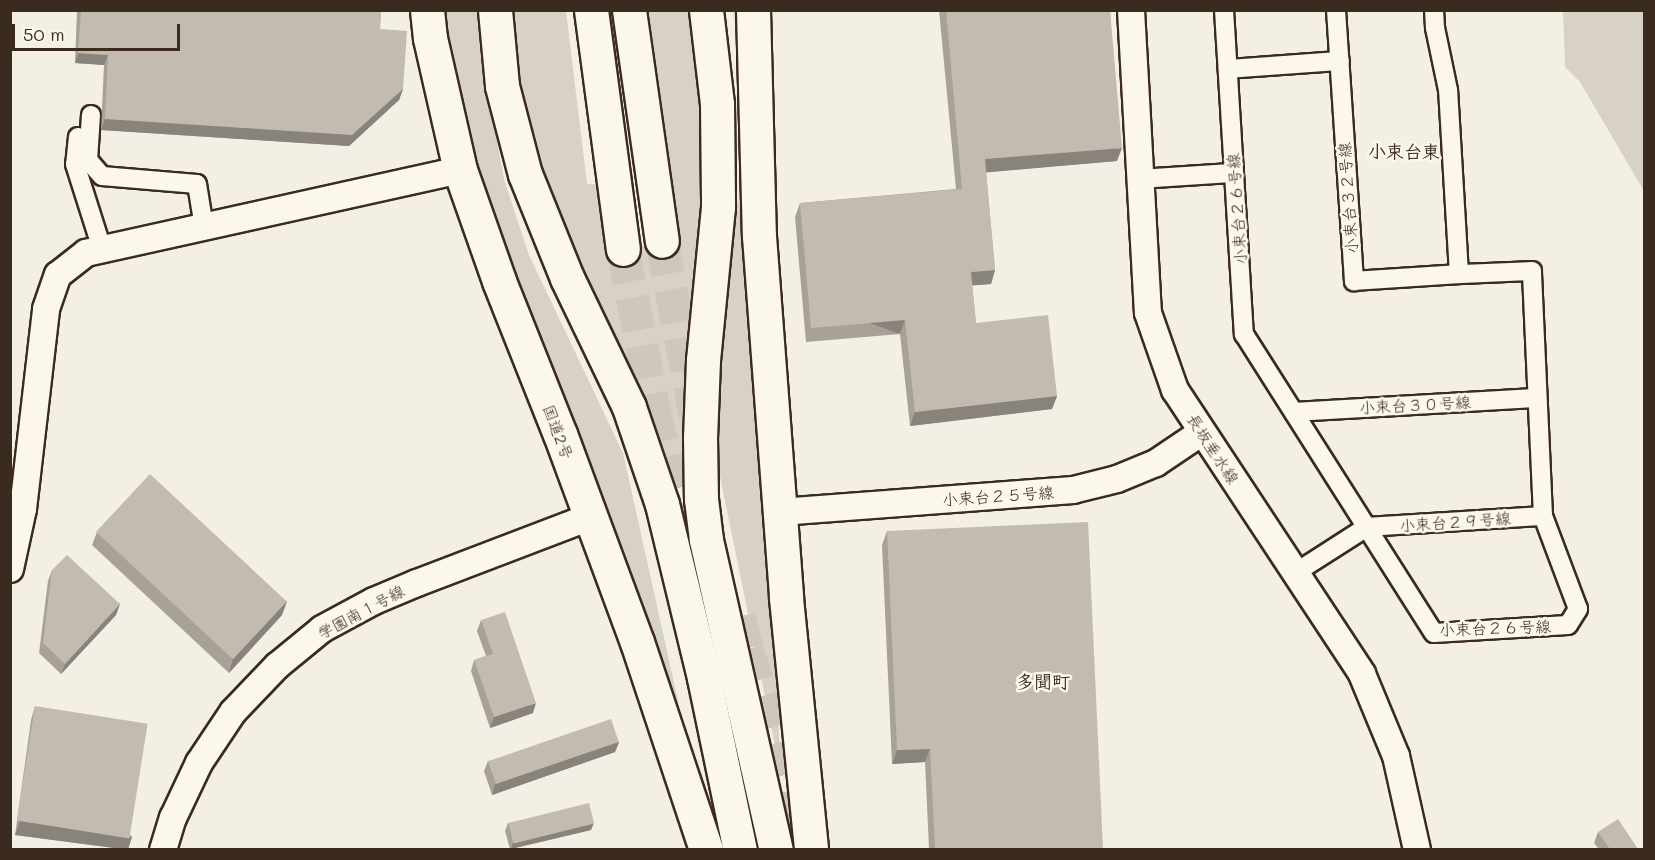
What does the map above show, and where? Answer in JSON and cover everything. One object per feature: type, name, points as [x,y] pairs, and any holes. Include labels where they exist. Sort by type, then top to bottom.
[{"type":"highway","name":"国道2号","points":[[427,10],[430,38],[460,170],[499,281],[637,642],[706,849]]},
{"type":"highway","points":[[495,10],[502,86],[525,174],[567,278],[629,407],[662,504],[704,678],[740,849]]},
{"type":"highway","points":[[591,10],[623,249]]},
{"type":"highway","points":[[629,10],[662,242]]},
{"type":"highway","points":[[706,10],[717,104],[718,207],[703,360],[700,437],[701,499],[706,540],[776,849]]},
{"type":"highway","points":[[753,10],[759,236],[780,513],[811,849]]},
{"type":"street","name":"長坂垂水線","points":[[1131,10],[1148,313],[1175,390],[1362,674],[1396,756],[1417,849]]},
{"type":"street","name":"小束台２６号線","points":[[1224,10],[1244,334],[1434,633],[1568,625],[1578,609],[1543,516],[1535,398],[1532,272],[1459,274]]},
{"type":"street","name":"小束台３２号線","points":[[1336,10],[1354,281],[1459,274]]},
{"type":"street","points":[[1434,10],[1435,28],[1448,90],[1459,274]]},
{"type":"street","points":[[1228,69],[1340,61]]},
{"type":"street","points":[[102,249],[75,164],[86,115],[88,160],[102,176],[197,184],[204,227]]},
{"type":"street","points":[[10,569],[22,509],[46,309],[58,274],[86,253],[460,170]]},
{"type":"street","points":[[1140,179],[1234,173]]},
{"type":"street","name":"小束台３０号線","points":[[1294,412],[1535,398]]},
{"type":"street","name":"小束台２５号線","points":[[780,513],[1073,490],[1117,479],[1156,463],[1202,432]]},
{"type":"street","name":"小束台２９号線","points":[[1367,527],[1543,516]]},
{"type":"street","name":"学園南１号線","points":[[163,849],[173,818],[199,762],[233,711],[277,666],[322,629],[374,601],[417,583],[590,517]]},
{"type":"street","points":[[1295,573],[1367,527]]},
{"type":"shaded area","points":[[442,11],[480,11],[484,72],[504,179],[529,255],[623,453],[679,705],[484,195]]},
{"type":"shaded area","points":[[510,11],[566,11],[587,184],[596,184],[609,252],[676,240],[649,11],[693,11],[707,143],[687,467],[666,473],[543,189],[527,130],[516,68]]},
{"type":"shaded area","points":[[733,11],[744,11],[781,775],[715,452],[713,415],[741,179],[742,111],[738,41]]},
{"type":"shaded area","points":[[1563,11],[1644,11],[1644,191],[1580,82],[1565,67]]},
{"type":"building","points":[[81,10],[381,10],[380,29],[407,31],[403,89],[352,135],[105,119],[108,55],[78,53]]},
{"type":"building","points":[[946,10],[1110,10],[1122,148],[985,159],[995,270],[971,272],[976,323],[1048,315],[1057,396],[915,412],[905,320],[811,328],[800,203],[962,189]]},
{"type":"building","points":[[150,474],[287,602],[233,659],[96,532]]},
{"type":"building","points":[[1088,522],[1103,849],[935,849],[930,749],[897,750],[887,531]]},
{"type":"building","points":[[67,555],[120,604],[65,664],[43,643],[52,570]]},
{"type":"building","points":[[505,612],[536,703],[494,717],[474,660],[493,654],[481,620]]},
{"type":"building","points":[[35,706],[148,724],[129,838],[17,821]]},
{"type":"building","points":[[611,719],[619,742],[496,784],[488,761]]},
{"type":"building","points":[[589,803],[594,823],[514,843],[508,823]]},
{"type":"building","points":[[1618,819],[1638,849],[1610,849],[1598,832]]},
{"type":"tunnel","points":[[662,241],[695,414]]},
{"type":"tunnel","points":[[623,249],[654,409],[682,525]]},
{"type":"tunnel","points":[[739,616],[747,649],[803,819]]},
{"type":"district","name":"小束台東","points":[[1404,151]]},
{"type":"district","name":"多聞町","points":[[1043,681]]}]
